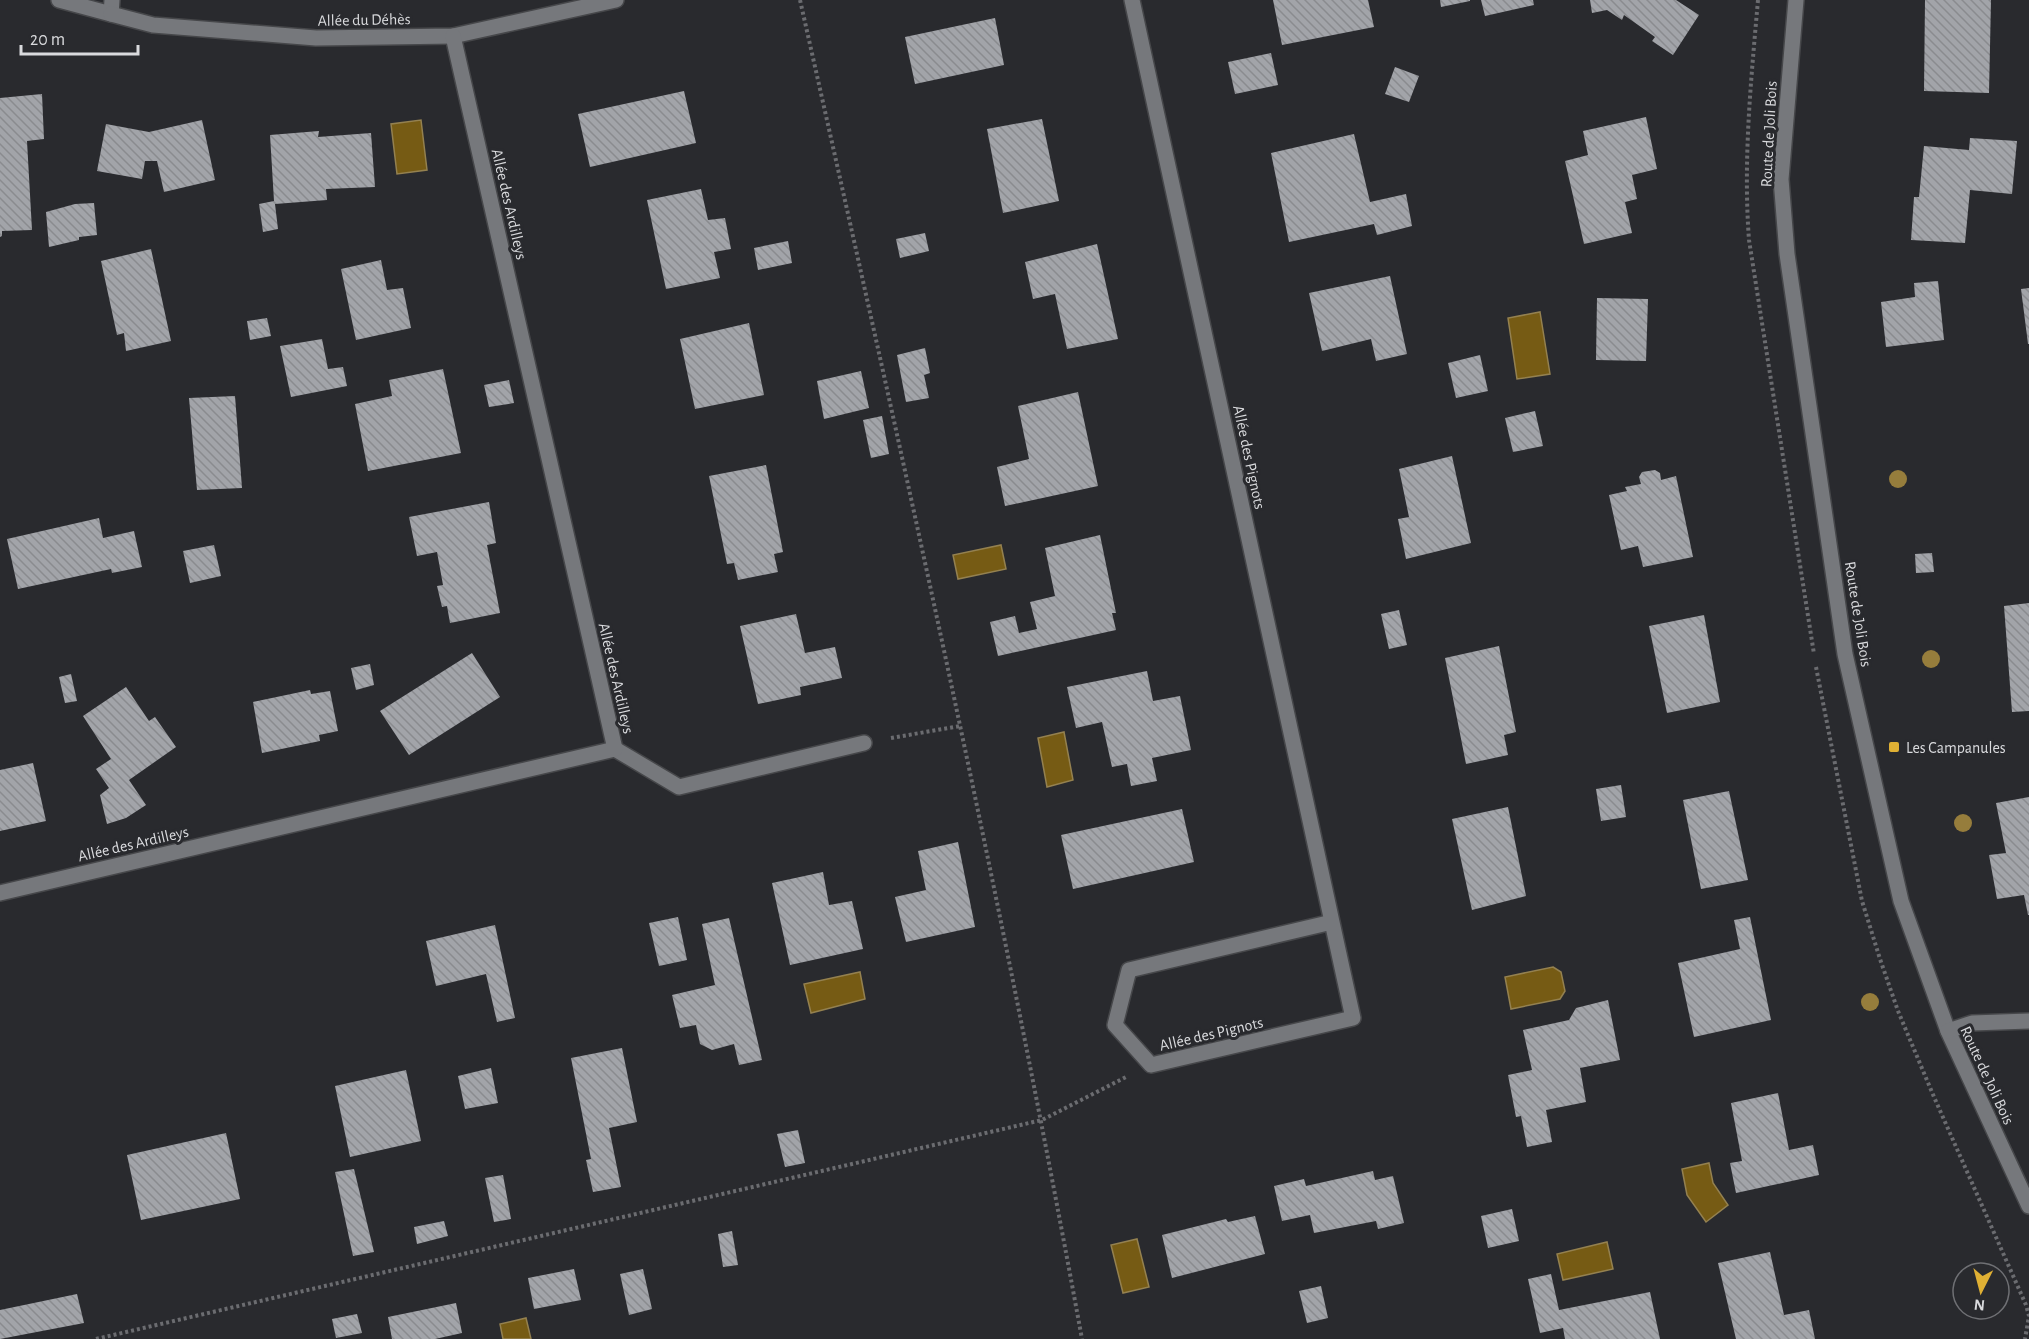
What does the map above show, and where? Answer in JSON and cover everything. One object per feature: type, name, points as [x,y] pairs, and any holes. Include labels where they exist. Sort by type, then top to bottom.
[{"type":"street","name":"Allée du Déhès","points":[[59,0],[111,7],[153,25],[316,38],[453,36],[616,0]]},
{"type":"street","name":"Allée des Pignots","points":[[1132,0],[1353,1018],[1151,1065],[1115,1025],[1129,970],[1332,922]]},
{"type":"street","name":"Route de Joli Bois","points":[[1796,0],[1781,179],[1787,254],[1845,654],[1900,901],[1948,1031],[2029,1206]]},
{"type":"street","name":"Allée des Ardilleys","points":[[0,893],[615,749],[453,36]]},
{"type":"street","points":[[615,749],[679,787],[864,743]]},
{"type":"street","points":[[1948,1031],[1972,1023],[2029,1021]]},
{"type":"path","points":[[800,0],[918,522],[1042,1120],[1082,1339]]},
{"type":"path","points":[[864,743],[960,726]]},
{"type":"path","points":[[1911,1041],[2026,1305],[2029,1316],[2025,1339]]},
{"type":"path","points":[[96,1339],[1042,1120],[1151,1065]]},
{"type":"shaded area","points":[[421,120],[427,170],[397,174],[391,124]]},
{"type":"shaded area","points":[[1540,312],[1550,374],[1517,379],[1508,318]]},
{"type":"shaded area","points":[[1001,545],[1006,569],[958,579],[953,555]]},
{"type":"shaded area","points":[[1064,732],[1073,780],[1047,787],[1038,738]]},
{"type":"shaded area","points":[[1553,967],[1561,972],[1565,991],[1560,999],[1511,1009],[1505,977]]},
{"type":"shaded area","points":[[860,972],[865,999],[811,1013],[804,984]]},
{"type":"shaded area","points":[[1709,1163],[1713,1183],[1728,1205],[1706,1222],[1687,1195],[1682,1169]]},
{"type":"shaded area","points":[[1137,1239],[1149,1287],[1123,1293],[1111,1245]]},
{"type":"shaded area","points":[[1607,1242],[1613,1269],[1563,1280],[1557,1254]]},
{"type":"shaded area","points":[[526,1318],[531,1339],[503,1339],[500,1324]]},
{"type":"building","points":[[1273,0],[1368,0],[1374,27],[1282,45]]},
{"type":"building","points":[[1440,0],[1470,0],[1470,1],[1441,7]]},
{"type":"building","points":[[1481,0],[1533,0],[1534,5],[1485,16]]},
{"type":"building","points":[[1590,0],[1676,0],[1699,15],[1673,55],[1652,41],[1655,37],[1624,15],[1622,20],[1607,10],[1592,13]]},
{"type":"building","points":[[1925,0],[1991,0],[1989,93],[1924,91]]},
{"type":"building","points":[[995,18],[1004,65],[915,84],[905,37]]},
{"type":"building","points":[[1271,53],[1278,85],[1235,94],[1228,62]]},
{"type":"building","points":[[1395,67],[1419,76],[1409,102],[1385,94]]},
{"type":"building","points":[[684,91],[696,143],[590,167],[578,114]]},
{"type":"building","points":[[42,94],[44,139],[27,141],[32,230],[2,231],[0,237],[0,98]]},
{"type":"building","points":[[1646,117],[1657,169],[1632,175],[1637,199],[1625,202],[1632,233],[1584,244],[1565,161],[1588,155],[1583,131]]},
{"type":"building","points":[[1042,119],[1059,201],[1003,213],[987,129]]},
{"type":"building","points":[[202,120],[215,180],[164,192],[157,161],[145,161],[142,179],[97,171],[106,124],[149,132]]},
{"type":"building","points":[[319,131],[318,137],[371,133],[375,187],[326,189],[327,200],[275,204],[278,229],[263,232],[259,204],[274,201],[270,135]]},
{"type":"building","points":[[1354,134],[1370,202],[1406,194],[1412,226],[1377,235],[1374,224],[1289,242],[1271,153]]},
{"type":"building","points":[[1970,138],[2017,141],[2012,194],[1970,190],[1965,243],[1911,240],[1914,197],[1919,197],[1924,146],[1969,150]]},
{"type":"building","points":[[701,189],[708,220],[725,218],[731,249],[714,252],[720,278],[666,289],[647,200]]},
{"type":"building","points":[[94,203],[97,235],[79,237],[79,240],[49,247],[46,212],[75,204]]},
{"type":"building","points":[[925,233],[929,251],[900,258],[896,239]]},
{"type":"building","points":[[788,241],[792,263],[758,270],[754,248]]},
{"type":"building","points":[[1097,244],[1118,339],[1067,349],[1055,294],[1033,299],[1025,262]]},
{"type":"building","points":[[151,249],[171,341],[126,351],[124,333],[117,335],[101,261]]},
{"type":"building","points":[[381,260],[387,290],[403,288],[411,328],[356,340],[341,269]]},
{"type":"building","points":[[1390,276],[1407,354],[1376,361],[1371,339],[1322,351],[1309,293]]},
{"type":"building","points":[[1938,281],[1944,340],[1886,347],[1881,302],[1915,297],[1914,283]]},
{"type":"building","points":[[2029,288],[2029,344],[2028,344],[2021,289]]},
{"type":"building","points":[[1597,298],[1648,299],[1646,361],[1596,360]]},
{"type":"building","points":[[267,318],[271,336],[250,340],[247,321]]},
{"type":"building","points":[[749,323],[764,395],[695,409],[680,339]]},
{"type":"building","points":[[322,339],[328,369],[343,367],[347,386],[291,397],[280,346]]},
{"type":"building","points":[[925,348],[930,373],[924,375],[929,398],[906,402],[897,355]]},
{"type":"building","points":[[1480,355],[1488,391],[1456,398],[1448,363]]},
{"type":"building","points":[[443,369],[461,453],[368,471],[355,404],[392,396],[389,380]]},
{"type":"building","points":[[861,371],[869,408],[824,419],[817,381]]},
{"type":"building","points":[[509,380],[514,403],[489,407],[484,385]]},
{"type":"building","points":[[1078,392],[1098,486],[1005,506],[997,467],[1029,459],[1018,406]]},
{"type":"building","points":[[235,396],[242,488],[197,490],[189,398]]},
{"type":"building","points":[[1535,411],[1543,446],[1513,452],[1505,418]]},
{"type":"building","points":[[882,416],[889,454],[871,458],[863,420]]},
{"type":"building","points":[[1452,456],[1471,543],[1406,559],[1398,519],[1409,517],[1399,469]]},
{"type":"building","points":[[766,465],[783,552],[774,554],[778,572],[738,580],[734,563],[727,564],[709,476]]},
{"type":"building","points":[[1655,470],[1660,473],[1661,480],[1676,476],[1693,557],[1643,567],[1638,546],[1621,550],[1609,495],[1627,491],[1625,487],[1641,484],[1639,477],[1642,472]]},
{"type":"building","points":[[489,502],[496,543],[487,545],[500,613],[450,623],[447,606],[442,607],[437,586],[443,585],[437,552],[417,556],[409,517]]},
{"type":"building","points":[[99,518],[103,538],[134,531],[142,567],[112,573],[111,569],[18,589],[7,539]]},
{"type":"building","points":[[1100,535],[1116,613],[1112,613],[1116,630],[998,656],[990,622],[1015,616],[1019,633],[1037,629],[1030,602],[1055,596],[1045,548]]},
{"type":"building","points":[[214,545],[221,576],[190,583],[183,551]]},
{"type":"building","points":[[1932,553],[1934,572],[1916,573],[1915,554]]},
{"type":"building","points":[[2029,603],[2029,711],[2012,712],[2004,606]]},
{"type":"building","points":[[1399,610],[1407,645],[1389,649],[1381,614]]},
{"type":"building","points":[[796,614],[805,653],[835,647],[842,678],[800,687],[801,695],[758,704],[740,626]]},
{"type":"building","points":[[1704,615],[1720,702],[1667,713],[1649,626]]},
{"type":"building","points":[[1499,646],[1516,732],[1504,735],[1508,755],[1466,764],[1445,658]]},
{"type":"building","points":[[472,653],[500,697],[409,755],[380,711]]},
{"type":"building","points":[[370,664],[374,685],[356,690],[351,668]]},
{"type":"building","points":[[1147,671],[1153,701],[1180,696],[1191,750],[1152,758],[1157,781],[1131,786],[1127,764],[1112,767],[1102,722],[1076,728],[1067,687]]},
{"type":"building","points":[[71,674],[77,701],[65,703],[59,677]]},
{"type":"building","points":[[126,687],[149,721],[155,717],[176,747],[129,780],[146,805],[126,818],[107,824],[100,795],[109,788],[96,769],[111,759],[83,716]]},
{"type":"building","points":[[310,690],[311,694],[330,691],[338,731],[319,735],[320,741],[262,753],[253,702]]},
{"type":"building","points":[[33,763],[46,821],[0,831],[0,770]]},
{"type":"building","points":[[1621,785],[1626,817],[1601,821],[1596,789]]},
{"type":"building","points":[[1729,791],[1748,880],[1701,889],[1683,800]]},
{"type":"building","points":[[2029,797],[2028,915],[2024,895],[1997,899],[1989,855],[2006,853],[1996,803]]},
{"type":"building","points":[[1508,807],[1526,896],[1472,910],[1452,819]]},
{"type":"building","points":[[1182,809],[1194,862],[1073,889],[1061,835]]},
{"type":"building","points":[[958,842],[975,927],[906,942],[895,897],[926,890],[918,851]]},
{"type":"building","points":[[823,872],[829,905],[852,901],[863,949],[790,965],[772,883]]},
{"type":"building","points":[[678,917],[687,960],[659,966],[649,923]]},
{"type":"building","points":[[1750,917],[1771,1020],[1694,1037],[1678,963],[1740,949],[1734,920]]},
{"type":"building","points":[[729,918],[762,1060],[739,1065],[734,1044],[712,1050],[700,1044],[696,1025],[680,1028],[672,995],[715,985],[702,924]]},
{"type":"building","points":[[495,925],[515,1018],[497,1022],[486,974],[436,986],[426,941]]},
{"type":"building","points":[[1608,1000],[1620,1060],[1580,1068],[1586,1102],[1546,1110],[1552,1142],[1527,1147],[1521,1116],[1516,1117],[1508,1075],[1532,1070],[1523,1030],[1569,1020],[1576,1008]]},
{"type":"building","points":[[622,1048],[637,1122],[609,1128],[621,1187],[593,1192],[586,1160],[591,1159],[571,1058]]},
{"type":"building","points":[[491,1068],[498,1103],[465,1109],[458,1076]]},
{"type":"building","points":[[406,1070],[421,1141],[350,1157],[335,1086]]},
{"type":"building","points":[[1778,1093],[1789,1150],[1813,1145],[1819,1175],[1736,1193],[1730,1163],[1742,1161],[1731,1103]]},
{"type":"building","points":[[798,1130],[805,1163],[785,1167],[777,1134]]},
{"type":"building","points":[[226,1133],[240,1199],[141,1220],[127,1155]]},
{"type":"building","points":[[354,1169],[374,1252],[353,1256],[335,1172]]},
{"type":"building","points":[[1373,1171],[1375,1180],[1393,1176],[1404,1223],[1378,1229],[1376,1221],[1314,1233],[1310,1215],[1282,1221],[1274,1186],[1304,1179],[1306,1186]]},
{"type":"building","points":[[503,1175],[511,1219],[494,1222],[485,1178]]},
{"type":"building","points":[[1512,1209],[1519,1241],[1488,1248],[1481,1216]]},
{"type":"building","points":[[1255,1216],[1265,1254],[1172,1278],[1162,1235],[1226,1219],[1228,1222]]},
{"type":"building","points":[[444,1221],[448,1236],[417,1244],[414,1227]]},
{"type":"building","points":[[732,1231],[738,1265],[723,1267],[718,1234]]},
{"type":"building","points":[[1770,1252],[1784,1315],[1809,1310],[1815,1339],[1736,1339],[1718,1263]]},
{"type":"building","points":[[574,1269],[581,1300],[534,1309],[528,1278]]},
{"type":"building","points":[[643,1269],[652,1309],[629,1315],[620,1274]]},
{"type":"building","points":[[1551,1274],[1559,1310],[1650,1292],[1660,1339],[1565,1339],[1563,1328],[1540,1333],[1528,1279]]},
{"type":"building","points":[[1321,1286],[1328,1318],[1307,1323],[1299,1291]]},
{"type":"building","points":[[77,1294],[84,1323],[0,1339],[0,1310]]},
{"type":"building","points":[[456,1303],[462,1333],[435,1339],[392,1339],[388,1317]]},
{"type":"building","points":[[357,1314],[362,1333],[336,1338],[332,1319]]},
{"type":"place","name":"Les Campanules","points":[[1894,747]]}]
